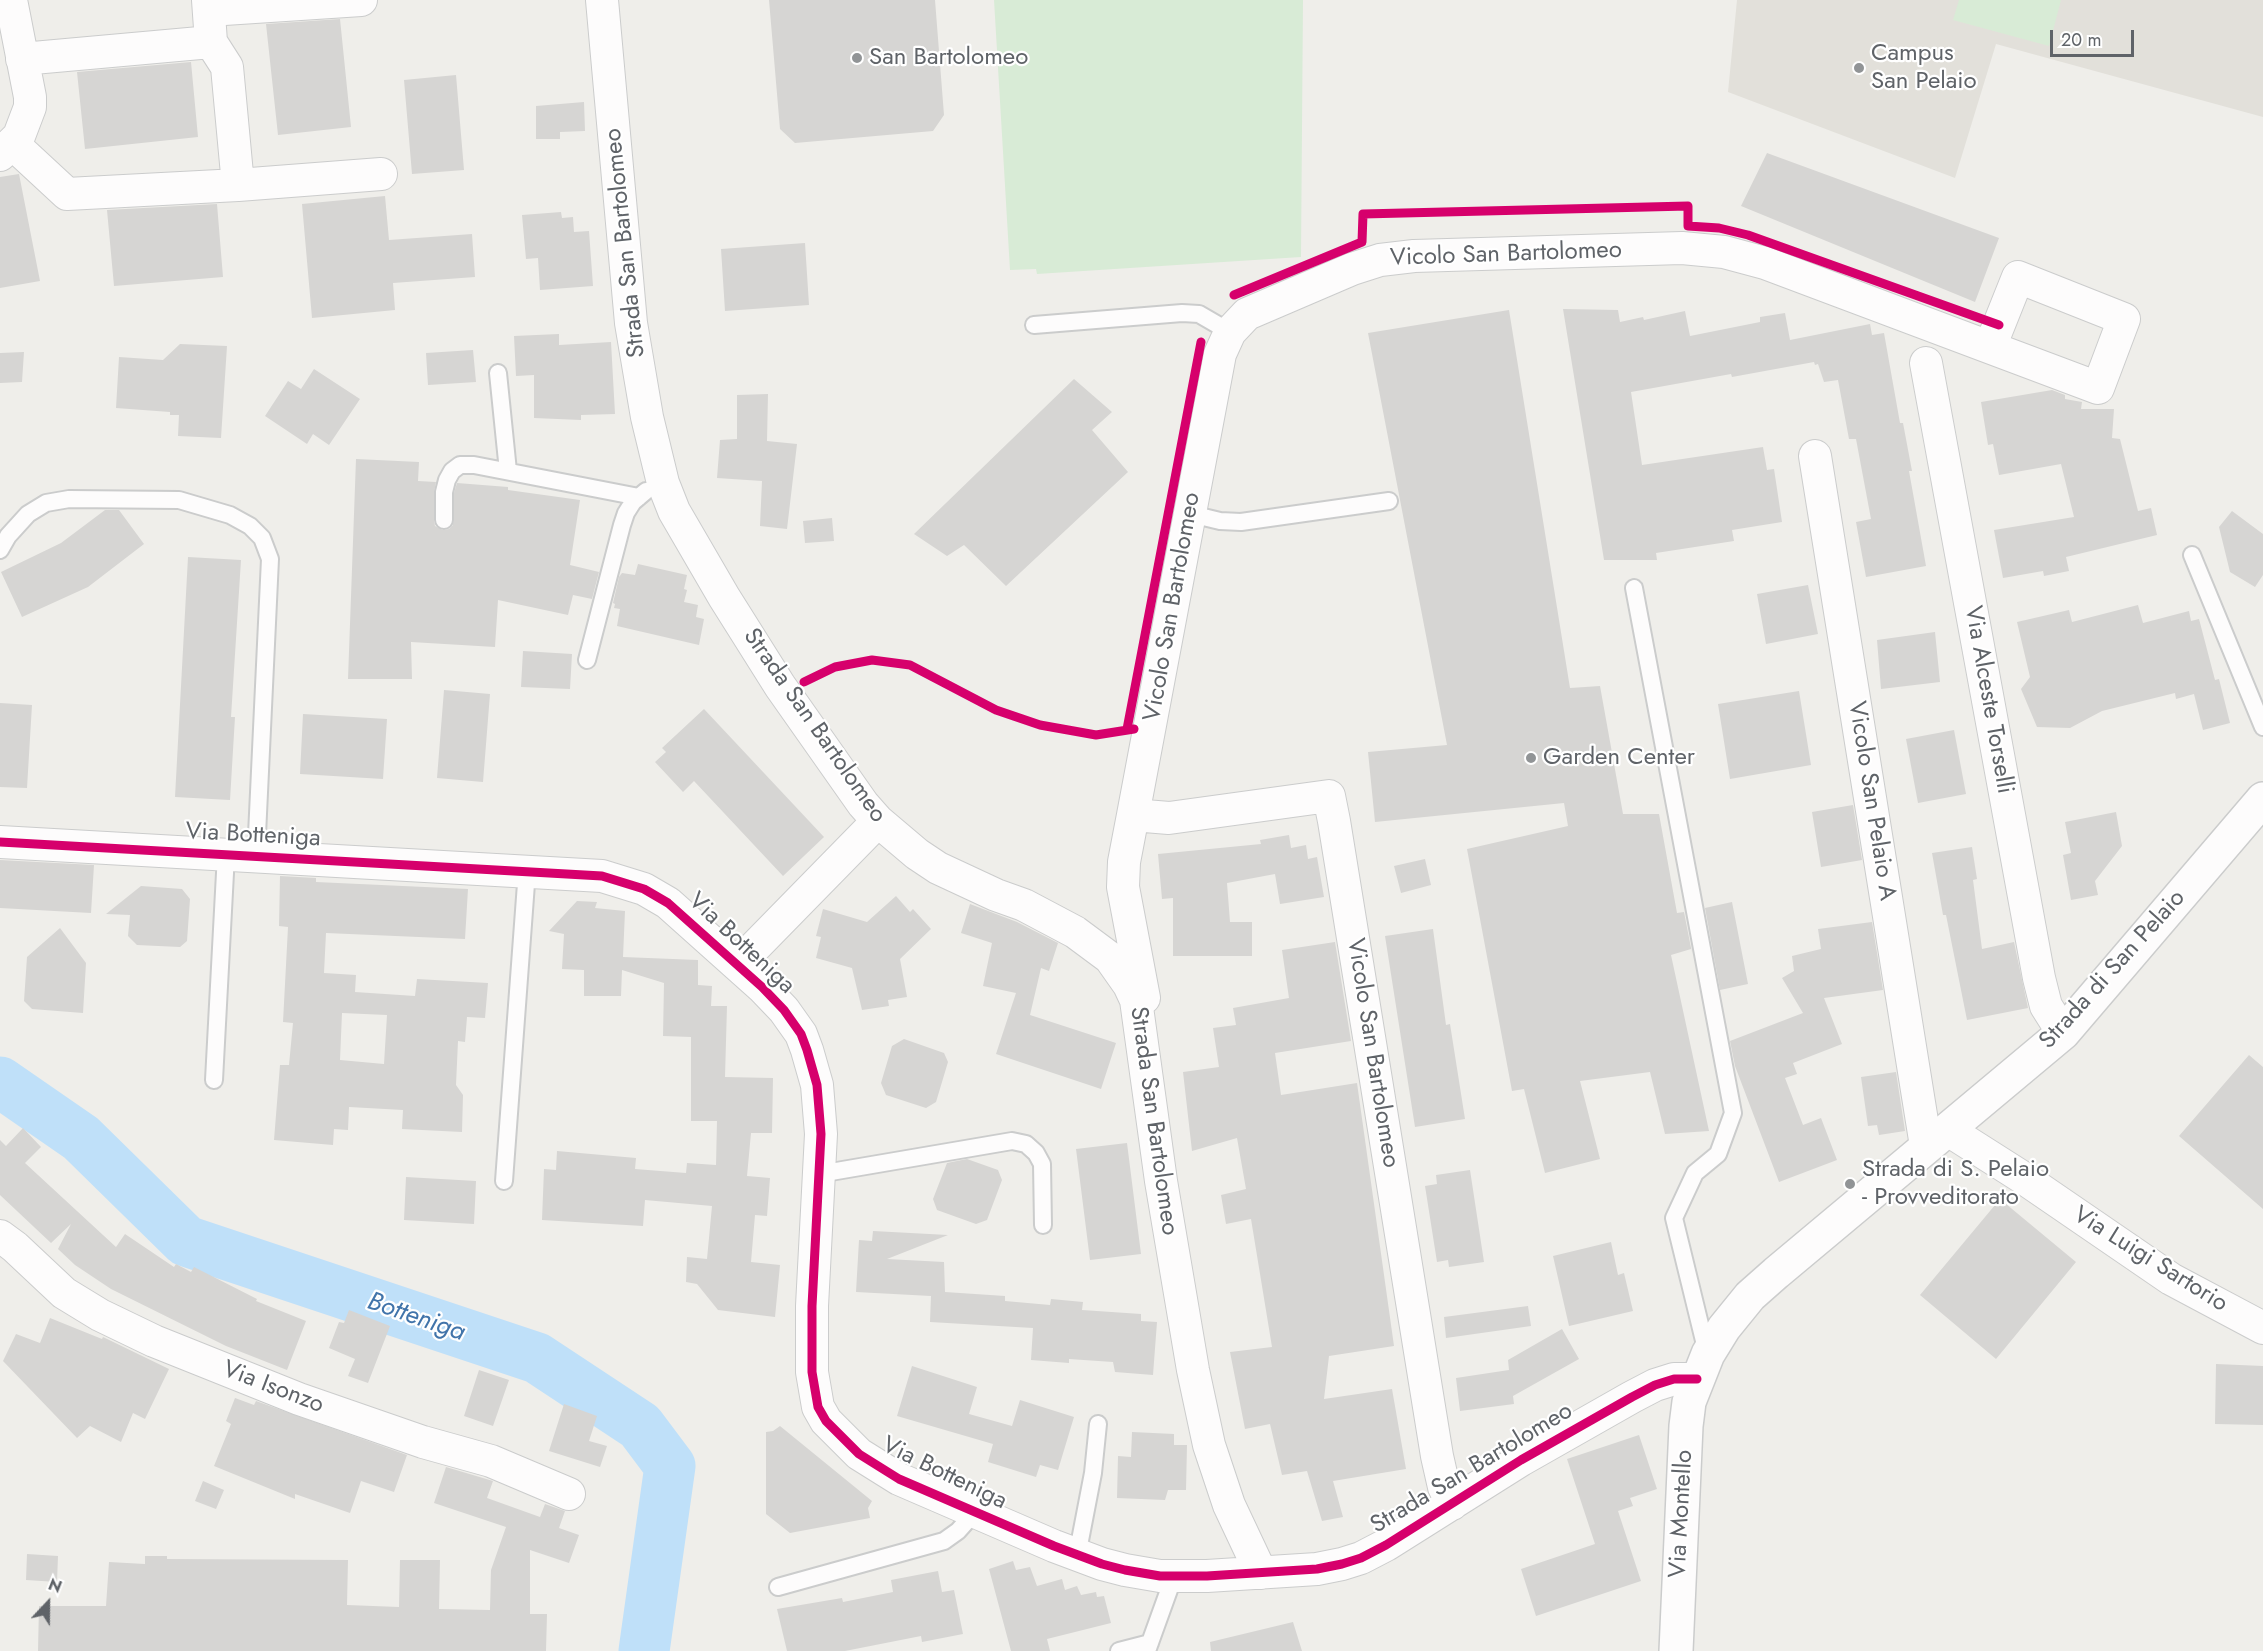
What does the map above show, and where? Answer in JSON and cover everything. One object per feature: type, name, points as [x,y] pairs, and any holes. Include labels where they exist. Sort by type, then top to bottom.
[{"type":"street","points":[[11,0],[30,107],[24,126],[6,149],[67,194],[238,185],[381,174]]},
{"type":"street","points":[[238,185],[227,67],[212,42],[208,5],[361,0]]},
{"type":"street","name":"Strada San Bartolomeo","points":[[602,0],[631,323],[647,417],[651,490],[674,511],[780,686],[863,804],[878,821],[917,855],[938,868],[996,895],[1024,905],[1096,945],[1110,958],[1130,985],[1136,1000],[1140,1024],[1161,1181],[1192,1370],[1209,1445],[1229,1505],[1261,1573],[1317,1569],[1361,1558],[1386,1545],[1521,1460],[1632,1397],[1702,1366]]},
{"type":"street","points":[[22,59],[212,42]]},
{"type":"street","name":"Vicolo San Bartolomeo","points":[[1140,1024],[1146,1006],[1123,887],[1124,862],[1220,354],[1230,332],[1247,314],[1352,269],[1380,260],[1414,255],[1682,248],[1724,252],[1765,263],[1990,347]]},
{"type":"street","name":"Via Alceste Torselli","points":[[1926,363],[2039,978],[2046,1006],[2063,1033]]},
{"type":"street","name":"Vicolo San Pelaio A","points":[[1815,456],[1937,1138]]},
{"type":"street","name":"Vicolo San Bartolomeo","points":[[1133,815],[1169,818],[1329,796],[1437,1456],[1444,1487],[1452,1504]]},
{"type":"street","name":"Strada di San Pelaio","points":[[1702,1366],[1724,1328],[1750,1296],[2063,1033],[2263,799]]},
{"type":"street","name":"Via Botteniga","points":[[738,964],[878,821]]},
{"type":"street","name":"Via Botteniga","points":[[0,842],[526,870],[602,876],[644,889],[668,903],[738,964],[784,1010],[801,1034],[807,1050],[820,1109],[812,1306],[812,1372],[818,1407],[839,1436],[878,1467],[928,1493],[1077,1556],[1125,1570],[1174,1576],[1261,1573]]},
{"type":"street","name":"Via Luigi Sartorio","points":[[1937,1138],[2025,1179],[2171,1279],[2263,1328]]},
{"type":"street","name":"Via Isonzo","points":[[0,1236],[64,1293],[100,1316],[154,1341],[299,1399],[423,1442],[491,1461],[569,1494]]},
{"type":"street","name":"Via Montello","points":[[1676,1651],[1686,1426],[1689,1402],[1702,1366]]},
{"type":"lane","points":[[1034,325],[1182,313],[1199,314],[1230,332]]},
{"type":"lane","points":[[498,373],[508,471]]},
{"type":"lane","points":[[444,520],[444,492],[447,480],[452,471],[460,465],[474,465],[651,490]]},
{"type":"lane","points":[[587,660],[626,513],[651,490]]},
{"type":"lane","name":"Via Botteniga","points":[[0,550],[8,536],[28,514],[46,503],[69,499],[179,500],[230,515],[250,525],[262,538],[270,559],[241,855],[214,1080]]},
{"type":"lane","points":[[1191,514],[1241,522],[1389,501]]},
{"type":"lane","points":[[2192,555],[2263,728]]},
{"type":"lane","points":[[1634,588],[1733,1113],[1718,1154],[1695,1173],[1674,1218],[1702,1366]]},
{"type":"lane","points":[[504,1180],[526,870]]},
{"type":"lane","points":[[819,1174],[1012,1141],[1026,1144],[1036,1153],[1042,1164],[1043,1225]]},
{"type":"lane","points":[[1077,1556],[1093,1473],[1098,1424]]},
{"type":"lane","name":"Via Botteniga","points":[[777,1587],[944,1541],[958,1531],[974,1513]]},
{"type":"lane","points":[[1119,1651],[1148,1647],[1174,1576]]},
{"type":"shaded area","name":"Campus San Pelaio","points":[[1737,0],[2263,0],[2263,117],[1996,44],[1955,178],[1728,92]]},
{"type":"green space","points":[[994,0],[1303,0],[1301,257],[1037,274],[1036,269],[1010,270]]},
{"type":"green space","points":[[1959,0],[2061,0],[2049,46],[1953,20]]},
{"type":"building","name":"San Bartolomeo","points":[[769,0],[935,0],[944,115],[933,131],[795,143],[780,129]]},
{"type":"building","points":[[340,19],[351,127],[278,135],[266,24]]},
{"type":"building","points":[[191,62],[198,137],[85,149],[77,72]]},
{"type":"building","points":[[456,75],[464,170],[412,174],[404,80]]},
{"type":"building","points":[[584,102],[585,131],[560,132],[560,139],[536,139],[536,106]]},
{"type":"building","points":[[1767,153],[1999,238],[1975,302],[1741,206]]},
{"type":"building","points":[[19,174],[40,281],[0,288],[0,177]]},
{"type":"building","points":[[385,196],[389,240],[472,234],[475,277],[393,283],[395,310],[312,318],[302,204]]},
{"type":"building","points":[[217,204],[223,277],[114,286],[107,210]]},
{"type":"building","points":[[561,212],[562,218],[573,217],[574,232],[589,231],[593,286],[540,290],[538,258],[526,259],[522,215]]},
{"type":"building","points":[[805,243],[809,305],[725,311],[721,249]]},
{"type":"building","points":[[1563,309],[1618,310],[1620,322],[1643,317],[1644,320],[1685,311],[1690,336],[1760,322],[1760,317],[1785,313],[1790,340],[1870,324],[1872,335],[1884,333],[1900,423],[1903,423],[1912,471],[1909,471],[1926,566],[1866,577],[1856,522],[1871,519],[1856,439],[1849,439],[1838,380],[1824,382],[1818,364],[1815,365],[1814,362],[1631,392],[1642,465],[1763,447],[1767,470],[1774,469],[1782,522],[1732,530],[1734,541],[1656,553],[1657,560],[1604,560]]},
{"type":"building","name":"Garden Center","points":[[1509,310],[1570,688],[1600,686],[1623,814],[1659,814],[1677,913],[1684,912],[1692,953],[1691,949],[1671,955],[1709,1131],[1665,1134],[1650,1072],[1580,1081],[1600,1159],[1545,1173],[1524,1089],[1512,1091],[1467,849],[1568,826],[1564,803],[1375,822],[1368,752],[1447,745],[1368,333]]},
{"type":"building","points":[[559,334],[559,345],[611,342],[615,414],[581,415],[581,420],[534,418],[534,375],[516,376],[514,336]]},
{"type":"building","points":[[180,344],[227,346],[221,438],[178,436],[179,415],[170,415],[170,412],[116,408],[119,357],[163,360]]},
{"type":"building","points":[[473,350],[476,382],[428,385],[426,353]]},
{"type":"building","points":[[24,352],[22,382],[0,383],[0,353]]},
{"type":"building","points":[[314,369],[360,399],[329,445],[313,434],[307,444],[265,416],[288,381],[301,389]]},
{"type":"building","points":[[1074,379],[1112,412],[1092,430],[1128,472],[1006,586],[964,545],[947,556],[914,534]]},
{"type":"building","points":[[2052,390],[2065,395],[2065,399],[2082,402],[2081,409],[2114,409],[2112,438],[2120,439],[2138,511],[2151,508],[2157,535],[2066,557],[2069,571],[2044,576],[2043,571],[2003,578],[1994,530],[2074,517],[2061,464],[1999,475],[1993,444],[1988,445],[1981,402]]},
{"type":"building","points":[[768,394],[767,441],[797,444],[787,529],[760,526],[762,481],[717,478],[720,440],[737,439],[737,395]]},
{"type":"building","points":[[356,459],[419,462],[418,481],[436,482],[434,521],[435,526],[443,530],[453,525],[454,493],[457,483],[508,487],[508,490],[580,500],[570,565],[599,572],[592,599],[573,595],[568,615],[498,600],[495,647],[411,642],[412,679],[348,679]]},
{"type":"building","points":[[105,510],[119,510],[144,544],[88,587],[22,617],[1,572],[61,543]]},
{"type":"building","points":[[2232,511],[2263,534],[2263,575],[2255,587],[2230,572],[2219,527]]},
{"type":"building","points":[[832,518],[834,541],[805,543],[803,521]]},
{"type":"building","points":[[188,557],[241,560],[231,717],[235,717],[230,800],[175,797]]},
{"type":"building","points":[[638,564],[687,575],[684,602],[698,605],[696,617],[704,619],[699,645],[617,626],[620,609],[614,608],[613,603],[619,577],[622,573],[635,575]]},
{"type":"building","points":[[1808,585],[1818,634],[1766,644],[1757,594]]},
{"type":"building","points":[[2138,605],[2143,623],[2189,611],[2191,621],[2199,619],[2215,680],[2219,679],[2230,723],[2203,730],[2194,694],[2176,699],[2175,693],[2102,711],[2070,728],[2037,727],[2021,689],[2030,677],[2017,622],[2069,610],[2072,622]]},
{"type":"building","points":[[1935,632],[1940,682],[1881,689],[1877,640]]},
{"type":"building","points":[[523,651],[572,654],[570,689],[521,687]]},
{"type":"building","points":[[444,690],[490,694],[483,782],[437,778]]},
{"type":"building","points":[[1799,691],[1811,765],[1730,779],[1718,704]]},
{"type":"building","points":[[0,703],[32,705],[27,788],[0,787]]},
{"type":"building","points":[[704,709],[824,837],[783,876],[694,781],[683,792],[655,762],[666,752],[662,748]]},
{"type":"building","points":[[303,714],[387,719],[383,779],[300,774]]},
{"type":"building","points":[[1954,730],[1966,794],[1918,803],[1906,739]]},
{"type":"building","points":[[1853,805],[1862,860],[1821,867],[1812,812]]},
{"type":"building","points":[[2116,812],[2122,846],[2095,881],[2098,895],[2071,900],[2063,855],[2071,853],[2065,822]]},
{"type":"building","points":[[1289,835],[1291,848],[1306,845],[1308,859],[1317,857],[1324,897],[1280,904],[1275,874],[1227,883],[1230,922],[1252,922],[1252,956],[1173,956],[1173,898],[1162,899],[1158,854],[1261,844],[1260,840]]},
{"type":"building","points":[[1972,847],[1977,879],[1973,880],[1982,949],[2014,942],[2028,1008],[1967,1020],[1946,915],[1943,915],[1932,853]]},
{"type":"building","points":[[1425,859],[1431,885],[1401,893],[1394,866]]},
{"type":"building","points":[[0,860],[94,865],[91,913],[0,908]]},
{"type":"building","points":[[280,876],[316,878],[316,882],[468,889],[465,939],[326,933],[324,973],[356,975],[355,992],[415,996],[417,979],[488,983],[485,1018],[467,1017],[465,1042],[458,1041],[456,1085],[463,1095],[462,1132],[402,1129],[403,1110],[349,1107],[348,1130],[334,1129],[333,1145],[274,1140],[280,1065],[289,1065],[293,1023],[283,1022],[288,927],[279,926]],"holes":[[[342,1013],[387,1015],[384,1064],[340,1060]]]},
{"type":"building","points":[[141,886],[182,889],[190,899],[187,941],[180,947],[137,945],[128,936],[130,915],[106,914]]},
{"type":"building","points":[[896,896],[910,912],[913,909],[931,929],[900,959],[907,997],[888,1000],[889,1006],[862,1010],[852,968],[816,958],[821,937],[816,936],[823,909],[867,922]]},
{"type":"building","points":[[577,901],[597,902],[595,908],[625,911],[623,957],[698,960],[698,985],[712,986],[711,1006],[727,1006],[725,1077],[773,1078],[772,1133],[751,1133],[747,1176],[770,1178],[767,1216],[755,1215],[751,1262],[780,1265],[775,1317],[718,1310],[697,1284],[686,1282],[687,1257],[707,1259],[712,1206],[645,1200],[643,1226],[542,1220],[544,1169],[556,1170],[557,1151],[636,1158],[635,1169],[686,1173],[687,1163],[716,1165],[717,1121],[691,1121],[691,1037],[663,1036],[664,983],[622,970],[621,996],[584,996],[584,970],[562,969],[564,934],[549,931]]},
{"type":"building","points":[[1732,902],[1748,984],[1720,990],[1705,908]]},
{"type":"building","points":[[970,904],[1017,922],[1058,943],[1049,971],[1041,968],[1030,1015],[1116,1043],[1101,1089],[996,1054],[1016,993],[983,986],[992,943],[961,933]]},
{"type":"building","points":[[1872,922],[1883,990],[1824,998],[1842,1044],[1793,1063],[1797,1074],[1785,1078],[1803,1125],[1821,1118],[1837,1160],[1779,1182],[1735,1066],[1730,1041],[1803,1013],[1782,978],[1794,971],[1792,956],[1821,949],[1818,929]]},
{"type":"building","points":[[60,928],[86,963],[83,1013],[32,1009],[24,1001],[27,957]]},
{"type":"building","points":[[1433,929],[1446,1025],[1450,1024],[1465,1119],[1415,1127],[1385,936]]},
{"type":"building","points":[[1335,942],[1351,1041],[1275,1053],[1281,1095],[1357,1083],[1394,1346],[1329,1356],[1324,1399],[1392,1389],[1406,1469],[1333,1481],[1343,1517],[1322,1521],[1307,1471],[1282,1475],[1270,1424],[1245,1429],[1230,1352],[1272,1347],[1251,1219],[1226,1224],[1221,1195],[1246,1189],[1237,1138],[1192,1151],[1183,1072],[1219,1067],[1213,1028],[1236,1025],[1233,1008],[1289,998],[1282,950]]},
{"type":"building","points":[[904,1039],[944,1053],[948,1062],[936,1102],[926,1108],[886,1095],[881,1083],[892,1046]]},
{"type":"building","points":[[2249,1055],[2263,1067],[2263,1209],[2179,1136]]},
{"type":"building","points":[[1896,1072],[1905,1131],[1879,1135],[1877,1125],[1868,1126],[1861,1077]]},
{"type":"building","points":[[23,1128],[41,1147],[25,1163],[116,1247],[125,1234],[174,1267],[176,1264],[191,1272],[194,1267],[257,1299],[256,1301],[306,1321],[287,1370],[226,1346],[111,1289],[75,1265],[58,1249],[71,1224],[51,1243],[0,1195],[0,1140],[6,1146]]},
{"type":"building","points":[[1127,1143],[1141,1254],[1090,1260],[1076,1149]]},
{"type":"building","points":[[967,1159],[998,1170],[1002,1180],[987,1220],[976,1224],[937,1210],[933,1199],[947,1163]]},
{"type":"building","points":[[1470,1170],[1484,1262],[1449,1267],[1448,1260],[1437,1262],[1425,1186],[1437,1184],[1436,1175]]},
{"type":"building","points":[[406,1177],[476,1181],[474,1224],[404,1220]]},
{"type":"building","points":[[2000,1199],[2076,1262],[1996,1359],[1920,1295]]},
{"type":"building","points":[[873,1231],[948,1235],[887,1259],[944,1262],[945,1292],[1005,1296],[1005,1301],[1050,1305],[1051,1299],[1083,1302],[1082,1310],[1141,1314],[1141,1321],[1157,1322],[1153,1375],[1115,1372],[1113,1362],[1069,1359],[1069,1363],[1031,1360],[1033,1328],[930,1322],[931,1296],[856,1292],[859,1240],[872,1241]]},
{"type":"building","points":[[1611,1242],[1618,1275],[1624,1273],[1633,1311],[1569,1326],[1553,1256]]},
{"type":"building","points":[[1528,1306],[1531,1326],[1446,1338],[1444,1317]]},
{"type":"building","points":[[349,1310],[390,1326],[368,1383],[348,1376],[355,1359],[329,1348],[339,1322],[344,1323]]},
{"type":"building","points":[[50,1318],[102,1339],[103,1337],[169,1369],[145,1419],[133,1413],[121,1442],[90,1426],[77,1438],[3,1361],[16,1334],[40,1343]]},
{"type":"building","points":[[1562,1329],[1579,1359],[1513,1396],[1514,1404],[1460,1411],[1456,1378],[1509,1370],[1508,1360]]},
{"type":"building","points":[[2216,1364],[2263,1366],[2263,1425],[2215,1424]]},
{"type":"building","points":[[912,1366],[977,1387],[969,1414],[1012,1426],[1020,1400],[1074,1417],[1058,1470],[1040,1465],[1036,1477],[988,1462],[993,1444],[897,1416]]},
{"type":"building","points":[[479,1370],[509,1380],[493,1426],[464,1416]]},
{"type":"building","points":[[235,1398],[254,1405],[256,1401],[407,1455],[394,1492],[361,1481],[350,1513],[295,1494],[295,1499],[214,1466],[231,1424],[226,1421]]},
{"type":"building","points":[[564,1404],[597,1416],[589,1441],[607,1446],[600,1467],[549,1451]]},
{"type":"building","points":[[780,1426],[872,1501],[868,1508],[870,1518],[790,1533],[766,1514],[766,1432],[773,1431]]},
{"type":"building","points":[[1132,1432],[1174,1434],[1174,1445],[1187,1445],[1186,1490],[1168,1490],[1165,1500],[1117,1498],[1118,1456],[1131,1457]]},
{"type":"building","points":[[1639,1435],[1657,1489],[1630,1498],[1633,1506],[1618,1511],[1641,1581],[1536,1616],[1521,1569],[1595,1544],[1567,1459]]},
{"type":"building","points":[[446,1467],[493,1481],[487,1498],[540,1517],[545,1504],[565,1511],[559,1528],[579,1535],[569,1563],[530,1550],[530,1614],[547,1614],[546,1651],[38,1651],[39,1606],[106,1606],[109,1562],[145,1564],[145,1556],[167,1556],[167,1559],[348,1560],[347,1605],[399,1607],[400,1560],[440,1560],[439,1609],[490,1610],[491,1570],[506,1527],[434,1503]]},
{"type":"building","points":[[203,1481],[224,1490],[216,1509],[195,1501]]},
{"type":"building","points":[[27,1554],[58,1556],[57,1582],[26,1580]]},
{"type":"building","points":[[1013,1561],[1016,1570],[1030,1567],[1037,1586],[1062,1579],[1065,1590],[1077,1586],[1081,1595],[1096,1592],[1097,1597],[1104,1596],[1111,1623],[1047,1639],[1050,1651],[1011,1651],[989,1569]]},
{"type":"building","points":[[938,1571],[942,1592],[954,1590],[963,1634],[922,1642],[921,1636],[845,1651],[787,1651],[777,1609],[842,1598],[843,1602],[893,1592],[891,1580]]},
{"type":"building","points":[[1293,1622],[1302,1651],[1211,1651],[1210,1642]]},
{"type":"waterway","name":"Botteniga","points":[[0,1082],[81,1138],[186,1241],[537,1358],[640,1426],[670,1466],[644,1651]]},
{"type":"cycle path","points":[[1234,295],[1362,242],[1363,214],[1688,206],[1688,226],[1719,228],[1748,235],[1999,325]]},
{"type":"cycle path","points":[[1127,729],[1201,342]]},
{"type":"cycle path","points":[[804,682],[835,667],[872,660],[910,665],[996,710],[1040,725],[1096,735],[1134,729]]},
{"type":"cycle path","points":[[0,842],[602,876],[644,889],[668,903],[762,987],[784,1010],[801,1034],[807,1050],[817,1085],[821,1134],[812,1306],[812,1372],[818,1407],[826,1421],[859,1454],[899,1479],[1054,1546],[1102,1564],[1160,1576],[1207,1576],[1317,1569],[1342,1564],[1361,1558],[1386,1545],[1521,1460],[1655,1385],[1674,1379],[1697,1379]]},
{"type":"place","name":"San Bartolomeo","points":[[857,58]]},
{"type":"place","name":"Campus San Pelaio","points":[[1859,68]]},
{"type":"place","name":"Garden Center","points":[[1531,758]]},
{"type":"place","name":"Strada di S. Pelaio - Provveditorato","points":[[1850,1184]]}]
